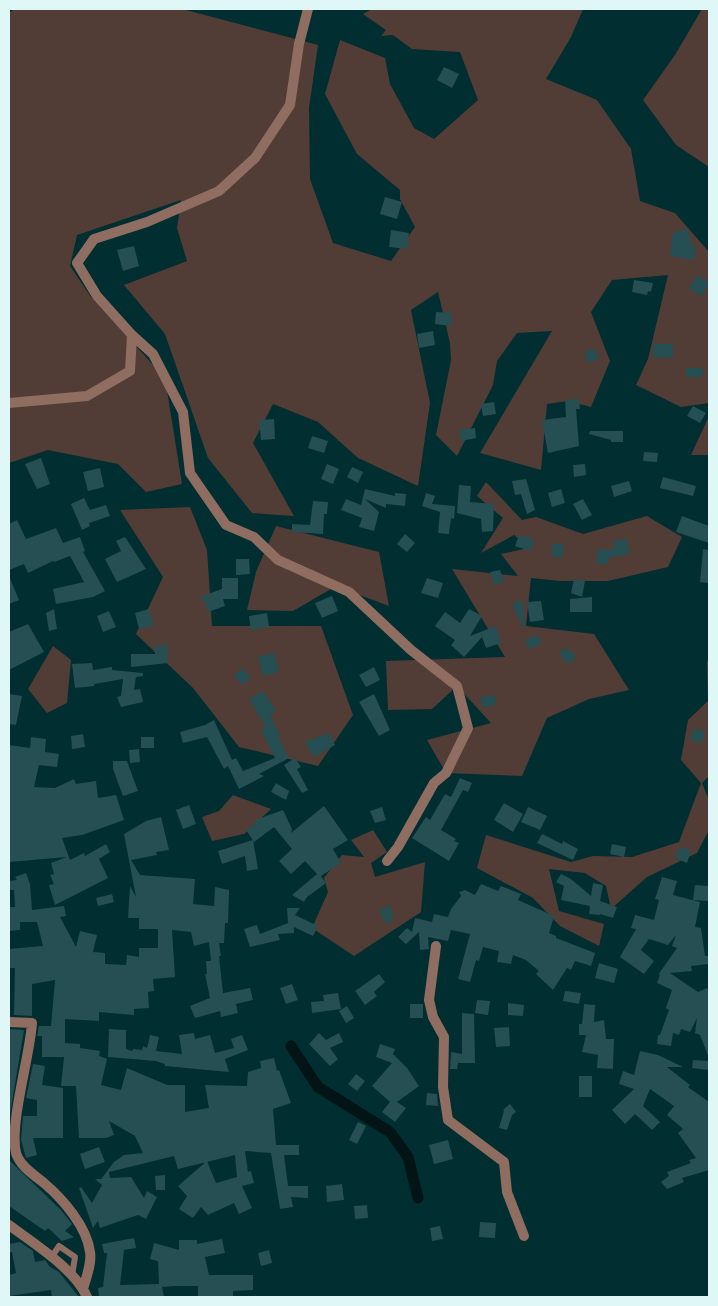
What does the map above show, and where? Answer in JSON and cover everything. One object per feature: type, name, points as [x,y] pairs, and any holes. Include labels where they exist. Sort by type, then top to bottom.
[{"type":"street","points":[[308,9],[299,44],[290,105],[255,158],[219,191],[147,222],[94,239],[76,263],[98,296],[132,335],[153,354],[183,412],[190,473],[226,525],[254,537],[278,560],[349,592],[411,650],[457,686],[468,728],[446,773],[434,783],[398,847],[387,861]]},
{"type":"street","points":[[9,403],[87,396],[130,371],[132,335]]},
{"type":"street","points":[[436,946],[429,1000],[433,1017],[444,1038],[443,1088],[448,1120],[504,1162],[507,1192],[524,1236]]},
{"type":"street","points":[[9,1022],[32,1024],[31,1044],[16,1122],[16,1152],[23,1165],[51,1189],[86,1234],[91,1254],[85,1293]]},
{"type":"street","points":[[9,1225],[72,1276],[85,1293]]},
{"type":"lane","points":[[51,1258],[59,1246],[75,1257],[72,1276]]},
{"type":"shaded area","points":[[15,9],[182,9],[318,45],[309,108],[310,179],[333,243],[391,261],[415,227],[400,199],[400,190],[357,154],[325,94],[340,40],[385,58],[390,84],[414,128],[434,139],[478,100],[460,52],[412,49],[393,35],[381,36],[386,30],[363,14],[372,9],[583,9],[571,37],[546,79],[597,100],[631,149],[640,201],[675,213],[709,252],[709,403],[681,407],[636,385],[648,359],[668,275],[612,280],[591,312],[610,361],[591,407],[568,401],[547,404],[541,470],[480,453],[552,331],[517,333],[497,361],[493,385],[457,456],[436,435],[451,360],[450,343],[438,292],[411,310],[430,403],[418,486],[358,458],[318,422],[273,404],[253,443],[294,516],[252,513],[208,458],[165,334],[124,285],[187,261],[177,228],[181,200],[77,235],[70,266],[91,297],[165,378],[182,484],[146,492],[118,464],[48,450],[9,463],[9,13]]},
{"type":"shaded area","points":[[702,9],[709,9],[709,167],[676,145],[643,100],[675,55]]},
{"type":"shaded area","points":[[709,416],[709,455],[691,455]]},
{"type":"shaded area","points":[[486,482],[522,520],[536,517],[583,534],[647,516],[682,537],[668,567],[608,581],[560,581],[531,578],[526,626],[594,634],[629,690],[589,699],[547,718],[522,776],[446,773],[427,740],[491,723],[457,686],[432,709],[388,710],[386,661],[505,657],[452,569],[518,576],[501,554],[528,548],[514,535],[481,553],[503,518],[477,496]]},
{"type":"shaded area","points":[[190,507],[207,550],[212,626],[321,626],[353,715],[318,766],[239,747],[193,688],[136,634],[163,577],[120,510]]},
{"type":"shaded area","points":[[276,526],[379,552],[389,606],[336,586],[293,611],[247,610],[256,572]]},
{"type":"shaded area","points":[[53,646],[71,660],[67,703],[47,713],[28,689]]},
{"type":"shaded area","points":[[709,658],[709,776],[702,783],[709,800],[709,830],[697,853],[647,877],[611,909],[606,886],[585,873],[549,869],[559,911],[604,924],[599,946],[560,926],[533,898],[477,868],[486,835],[571,862],[593,856],[632,857],[679,842],[701,783],[681,760],[688,720],[708,701],[707,662]]},
{"type":"shaded area","points":[[233,795],[271,809],[244,834],[212,841],[202,817],[219,811]]},
{"type":"shaded area","points":[[373,830],[387,852],[371,863],[375,877],[425,862],[421,912],[354,956],[312,928],[328,892],[324,878],[342,855],[364,857],[351,840]]},
{"type":"building","points":[[444,67],[459,74],[452,88],[437,80]]},
{"type":"building","points":[[385,197],[402,202],[397,219],[380,214]]},
{"type":"building","points":[[687,229],[692,245],[696,246],[694,260],[670,256],[673,233]]},
{"type":"building","points":[[391,230],[409,233],[407,249],[389,247]]},
{"type":"building","points":[[134,246],[139,266],[123,271],[117,250]]},
{"type":"building","points":[[696,276],[709,282],[702,296],[689,289]]},
{"type":"building","points":[[634,280],[653,283],[651,292],[648,291],[647,295],[632,292]]},
{"type":"building","points":[[436,312],[452,313],[451,326],[435,324]]},
{"type":"building","points":[[433,331],[435,345],[419,348],[417,334]]},
{"type":"building","points":[[653,344],[673,344],[673,358],[653,357]]},
{"type":"building","points":[[596,349],[598,360],[587,362],[585,351]]},
{"type":"building","points":[[686,368],[703,368],[702,377],[686,377]]},
{"type":"building","points":[[579,399],[580,409],[576,409],[579,446],[548,453],[542,420],[566,417],[565,400]]},
{"type":"building","points":[[494,402],[496,414],[483,416],[481,404]]},
{"type":"building","points":[[693,406],[706,413],[700,423],[687,416]]},
{"type":"building","points":[[274,419],[275,439],[261,440],[259,420]]},
{"type":"building","points":[[475,428],[476,438],[461,441],[459,430]]},
{"type":"building","points":[[590,431],[623,431],[623,442],[611,442],[611,440],[589,434]]},
{"type":"building","points":[[312,436],[328,441],[324,453],[308,448]]},
{"type":"building","points":[[644,452],[658,453],[657,462],[643,461]]},
{"type":"building","points":[[41,458],[50,484],[37,489],[25,464]]},
{"type":"building","points":[[327,464],[339,469],[333,484],[321,479]]},
{"type":"building","points":[[585,464],[586,475],[574,477],[573,465]]},
{"type":"building","points":[[352,467],[363,472],[358,483],[347,477]]},
{"type":"building","points":[[100,468],[104,487],[88,491],[83,472]]},
{"type":"building","points":[[663,477],[696,486],[693,496],[660,488]]},
{"type":"building","points":[[526,479],[535,510],[527,514],[521,494],[515,495],[512,481]]},
{"type":"building","points":[[629,481],[632,491],[614,497],[611,486]]},
{"type":"building","points":[[459,485],[471,486],[470,502],[494,504],[493,531],[482,532],[481,519],[457,513]]},
{"type":"building","points":[[365,489],[395,496],[395,493],[406,494],[405,506],[386,504],[386,508],[365,499],[379,512],[374,531],[359,527],[362,518],[341,510],[346,499],[361,505]]},
{"type":"building","points":[[561,489],[565,503],[552,507],[548,493]]},
{"type":"building","points":[[426,493],[435,496],[432,504],[455,506],[454,519],[451,518],[449,534],[438,533],[440,512],[422,506]]},
{"type":"building","points":[[84,498],[90,510],[106,505],[110,516],[89,523],[90,526],[82,530],[71,504]]},
{"type":"building","points":[[583,499],[592,515],[582,520],[573,504]]},
{"type":"building","points":[[313,501],[328,502],[327,514],[324,514],[323,534],[292,532],[292,524],[310,525]]},
{"type":"building","points":[[682,516],[709,526],[709,543],[676,532]]},
{"type":"building","points":[[17,520],[26,539],[56,528],[63,543],[80,537],[85,551],[83,552],[105,591],[93,597],[56,604],[53,589],[84,582],[70,556],[53,561],[28,573],[24,564],[9,570],[9,524]]},
{"type":"building","points":[[405,534],[415,543],[407,552],[397,544]]},
{"type":"building","points":[[519,535],[534,539],[530,551],[515,546]]},
{"type":"building","points":[[125,537],[146,569],[117,582],[105,559],[121,551],[116,541]]},
{"type":"building","points":[[627,539],[629,554],[608,558],[608,564],[597,564],[597,550],[615,549],[613,541]]},
{"type":"building","points":[[553,543],[564,545],[562,558],[551,556]]},
{"type":"building","points":[[703,549],[709,550],[709,583],[700,582]]},
{"type":"building","points":[[236,559],[249,559],[250,574],[236,575]]},
{"type":"building","points":[[500,570],[504,582],[494,585],[490,572]]},
{"type":"building","points":[[9,576],[19,600],[9,604]]},
{"type":"building","points":[[222,578],[238,578],[238,599],[223,599],[225,606],[208,612],[204,599],[197,598],[222,589]]},
{"type":"building","points":[[427,578],[443,583],[438,598],[421,593]]},
{"type":"building","points":[[574,579],[585,581],[582,597],[571,593]]},
{"type":"building","points":[[332,596],[338,611],[322,618],[315,603]]},
{"type":"building","points":[[592,597],[592,612],[570,612],[570,599]]},
{"type":"building","points":[[522,600],[525,626],[523,627],[512,604]]},
{"type":"building","points":[[541,601],[544,620],[530,622],[527,602]]},
{"type":"building","points":[[54,609],[57,629],[49,631],[46,613]]},
{"type":"building","points":[[149,609],[154,626],[139,629],[135,613]]},
{"type":"building","points":[[469,609],[482,616],[470,636],[496,626],[501,643],[486,648],[482,637],[464,657],[451,645],[455,640],[435,626],[445,612],[460,623]]},
{"type":"building","points":[[109,611],[116,627],[103,632],[97,616]]},
{"type":"building","points":[[267,613],[269,627],[251,630],[249,616]]},
{"type":"building","points":[[28,624],[44,652],[9,670],[9,632]]},
{"type":"building","points":[[538,635],[541,644],[529,649],[525,640]]},
{"type":"building","points":[[167,645],[168,663],[131,667],[131,654],[155,654],[155,646]]},
{"type":"building","points":[[565,647],[576,656],[569,664],[559,655]]},
{"type":"building","points":[[274,653],[279,672],[263,676],[258,657]]},
{"type":"building","points":[[92,663],[93,670],[112,667],[112,670],[143,673],[143,676],[136,677],[134,690],[140,689],[143,702],[121,707],[117,697],[121,696],[123,679],[94,684],[94,686],[75,688],[72,664]]},
{"type":"building","points":[[374,667],[380,680],[366,687],[359,675]]},
{"type":"building","points":[[242,668],[251,678],[242,685],[234,676]]},
{"type":"building","points":[[263,691],[276,711],[270,715],[280,736],[278,737],[289,758],[259,774],[264,776],[239,789],[228,766],[224,769],[207,737],[183,743],[180,732],[205,725],[214,720],[232,760],[236,758],[243,771],[275,758],[261,730],[266,727],[249,699]]},
{"type":"building","points":[[9,694],[22,696],[16,725],[9,724]]},
{"type":"building","points":[[374,694],[390,730],[379,736],[359,702]]},
{"type":"building","points":[[495,695],[496,705],[482,707],[481,697]]},
{"type":"building","points":[[695,728],[705,732],[701,744],[690,739]]},
{"type":"building","points":[[329,733],[335,745],[314,757],[305,742]]},
{"type":"building","points":[[83,734],[85,747],[72,749],[71,736]]},
{"type":"building","points":[[31,737],[46,739],[45,752],[59,754],[57,767],[39,765],[34,787],[55,788],[74,779],[76,784],[96,781],[98,798],[116,795],[124,820],[82,835],[62,838],[70,860],[84,853],[85,856],[106,844],[110,852],[99,859],[108,878],[55,905],[49,885],[54,884],[50,875],[54,874],[51,863],[67,857],[9,862],[9,745],[30,748]]},
{"type":"building","points":[[141,737],[154,737],[154,748],[141,748]]},
{"type":"building","points":[[139,749],[140,762],[130,763],[129,750]]},
{"type":"building","points":[[295,758],[301,767],[297,769],[308,790],[302,793],[284,765]]},
{"type":"building","points":[[113,761],[127,761],[138,791],[123,796],[113,769]]},
{"type":"building","points":[[460,778],[472,783],[468,792],[463,790],[441,830],[459,843],[449,861],[412,838],[426,817],[430,820],[445,794],[451,797]]},
{"type":"building","points":[[276,783],[289,791],[286,800],[271,792]]},
{"type":"building","points":[[504,803],[523,814],[513,832],[494,820]]},
{"type":"building","points":[[189,805],[196,824],[183,829],[176,810]]},
{"type":"building","points":[[324,806],[348,840],[333,849],[341,863],[321,876],[326,883],[307,897],[304,902],[292,895],[317,874],[305,861],[291,874],[279,861],[292,849],[274,827],[254,842],[246,830],[256,823],[255,820],[283,810],[292,829],[291,833]]},
{"type":"building","points":[[382,807],[386,820],[375,823],[370,811]]},
{"type":"building","points":[[528,807],[547,816],[540,830],[521,822]]},
{"type":"building","points":[[161,817],[169,850],[156,852],[157,855],[131,860],[140,875],[195,879],[193,904],[214,906],[215,887],[229,890],[228,923],[225,923],[224,943],[219,943],[223,993],[250,988],[253,1000],[236,1004],[238,1013],[221,1017],[220,1011],[195,1018],[190,1006],[210,998],[205,974],[207,974],[206,961],[211,961],[209,942],[194,946],[191,932],[172,930],[175,977],[153,979],[154,991],[148,992],[149,1008],[134,1009],[134,1015],[99,1012],[99,1021],[65,1019],[65,1043],[80,1044],[80,1048],[100,1051],[99,1056],[107,1059],[101,1085],[121,1090],[127,1068],[167,1085],[185,1085],[185,1112],[209,1108],[205,1085],[247,1086],[248,1072],[261,1068],[260,1061],[274,1058],[277,1071],[279,1070],[291,1103],[273,1109],[276,1145],[299,1145],[299,1155],[284,1155],[288,1186],[308,1186],[308,1198],[291,1197],[293,1207],[280,1209],[271,1153],[245,1151],[248,1172],[251,1171],[254,1183],[242,1186],[252,1208],[239,1214],[234,1203],[208,1215],[201,1207],[193,1218],[179,1209],[187,1196],[178,1186],[206,1162],[178,1169],[174,1156],[109,1172],[110,1178],[131,1177],[144,1198],[147,1191],[157,1197],[146,1219],[138,1215],[100,1228],[98,1221],[93,1228],[79,1188],[81,1187],[92,1203],[102,1185],[95,1179],[101,1179],[114,1162],[124,1155],[143,1153],[135,1136],[109,1121],[114,1135],[106,1138],[79,1138],[76,1086],[61,1086],[64,1057],[42,1057],[42,1036],[37,1036],[39,1026],[51,1026],[55,980],[32,984],[32,1016],[14,1015],[15,968],[9,968],[9,949],[43,946],[37,922],[20,922],[20,930],[9,931],[9,907],[15,907],[14,890],[9,890],[9,881],[17,880],[15,877],[26,873],[30,884],[32,910],[64,906],[66,916],[60,917],[76,947],[80,931],[97,935],[93,952],[105,953],[105,964],[126,965],[127,955],[139,957],[139,948],[158,948],[158,929],[139,929],[139,918],[128,918],[130,886],[136,897],[124,834],[146,821]],"holes":[[[235,1155],[237,1177],[216,1183],[207,1162]]]},
{"type":"building","points":[[542,834],[562,844],[563,841],[578,849],[573,860],[537,843]]},
{"type":"building","points":[[253,840],[258,869],[247,871],[245,856],[222,864],[218,851]]},
{"type":"building","points":[[612,844],[626,847],[624,857],[610,854]]},
{"type":"building","points":[[680,847],[691,851],[687,863],[675,858]]},
{"type":"building","points":[[561,874],[571,879],[591,896],[593,883],[603,885],[600,901],[617,907],[613,918],[600,914],[589,914],[590,906],[561,900],[564,886],[556,882]]},
{"type":"building","points":[[662,877],[677,881],[673,895],[700,902],[695,927],[701,928],[705,956],[709,956],[709,964],[691,966],[692,971],[670,973],[698,992],[707,988],[709,992],[709,1058],[700,1035],[695,1033],[697,1018],[690,1032],[681,1029],[679,1035],[673,1033],[671,1046],[657,1044],[658,1035],[660,1035],[669,1010],[666,1008],[672,990],[657,983],[660,974],[658,975],[677,948],[672,946],[676,935],[668,945],[649,939],[641,950],[654,961],[644,974],[620,957],[636,929],[631,928],[635,915],[654,920],[659,900],[655,899]]},
{"type":"building","points":[[481,884],[498,891],[501,886],[521,894],[518,900],[554,916],[549,933],[556,936],[556,938],[595,953],[591,966],[575,961],[571,970],[567,968],[553,990],[536,974],[539,971],[526,960],[513,955],[511,964],[497,962],[499,951],[483,947],[479,961],[476,960],[470,982],[458,979],[470,934],[451,930],[448,941],[428,937],[429,949],[420,950],[419,932],[406,944],[398,937],[407,928],[412,932],[415,918],[432,922],[434,914],[448,917],[451,909],[461,896],[459,892],[465,890],[475,895]]},
{"type":"building","points":[[695,885],[709,886],[708,901],[693,900]]},
{"type":"building","points":[[112,894],[114,902],[98,906],[96,898]]},
{"type":"building","points":[[390,906],[393,914],[390,925],[383,919],[379,910]]},
{"type":"building","points":[[287,908],[300,908],[295,915],[318,926],[313,936],[294,927],[294,933],[278,934],[280,940],[250,947],[244,929],[257,925],[260,934],[288,923]]},
{"type":"building","points":[[599,963],[618,969],[614,983],[595,978]]},
{"type":"building","points":[[379,974],[385,982],[374,992],[377,996],[365,1005],[355,991]]},
{"type":"building","points":[[292,984],[298,1000],[286,1004],[280,988]]},
{"type":"building","points":[[565,991],[581,993],[579,1004],[563,1001]]},
{"type":"building","points":[[338,993],[341,1009],[312,1013],[311,1002],[324,1001],[323,995]]},
{"type":"building","points":[[477,1000],[490,1001],[488,1015],[475,1013]]},
{"type":"building","points":[[508,1003],[524,1005],[523,1016],[508,1015]]},
{"type":"building","points":[[410,1004],[423,1004],[423,1018],[410,1018]]},
{"type":"building","points":[[584,1004],[595,1005],[594,1022],[604,1020],[606,1039],[614,1039],[613,1069],[597,1068],[598,1055],[582,1052],[586,1035],[579,1035],[579,1024],[582,1024]]},
{"type":"building","points":[[347,1006],[354,1018],[346,1023],[339,1011]]},
{"type":"building","points":[[462,1013],[474,1014],[475,1063],[458,1063],[457,1069],[450,1069],[451,1052],[462,1054]]},
{"type":"building","points":[[509,1027],[510,1046],[496,1047],[494,1028]]},
{"type":"building","points":[[9,1029],[24,1030],[10,1114],[9,1114]]},
{"type":"building","points":[[109,1029],[126,1030],[126,1049],[132,1051],[133,1049],[142,1050],[143,1046],[147,1048],[150,1035],[159,1037],[156,1051],[182,1054],[179,1035],[194,1033],[195,1039],[210,1035],[215,1053],[234,1048],[231,1039],[242,1035],[248,1050],[225,1059],[229,1072],[165,1066],[165,1064],[156,1061],[108,1057]]},
{"type":"building","points":[[319,1033],[326,1040],[339,1033],[343,1042],[330,1048],[338,1059],[330,1066],[309,1044]]},
{"type":"building","points":[[380,1044],[395,1049],[393,1054],[407,1068],[419,1086],[397,1102],[406,1108],[395,1122],[382,1112],[390,1102],[372,1086],[392,1063],[376,1057]]},
{"type":"building","points":[[640,1051],[658,1055],[683,1067],[667,1067],[690,1085],[688,1087],[709,1102],[709,1170],[682,1178],[684,1182],[667,1189],[661,1182],[669,1176],[667,1172],[691,1163],[689,1160],[696,1158],[678,1133],[683,1129],[667,1115],[674,1106],[650,1089],[643,1106],[660,1122],[652,1130],[635,1114],[625,1124],[612,1110],[634,1089],[619,1084],[623,1071],[634,1075]]},
{"type":"building","points":[[693,1060],[709,1061],[709,1070],[692,1068]]},
{"type":"building","points":[[33,1064],[45,1066],[42,1085],[63,1088],[63,1138],[33,1138],[37,1155],[26,1158],[21,1140],[23,1116],[37,1116],[37,1100],[26,1098]]},
{"type":"building","points":[[356,1074],[365,1081],[357,1091],[348,1084]]},
{"type":"building","points":[[579,1076],[592,1076],[592,1097],[579,1097]]},
{"type":"building","points":[[427,1093],[437,1094],[438,1106],[426,1105]]},
{"type":"building","points":[[510,1104],[516,1112],[512,1115],[507,1130],[499,1128],[503,1110]]},
{"type":"building","points":[[358,1122],[366,1126],[357,1144],[349,1140]]},
{"type":"building","points":[[448,1140],[453,1159],[434,1164],[429,1145]]},
{"type":"building","points":[[99,1147],[105,1162],[85,1169],[80,1154]]},
{"type":"building","points":[[9,1160],[61,1210],[72,1224],[65,1231],[74,1237],[62,1241],[48,1228],[45,1231],[9,1206]]},
{"type":"building","points":[[165,1175],[165,1190],[156,1190],[155,1176]]},
{"type":"building","points":[[342,1184],[344,1200],[327,1202],[326,1186]]},
{"type":"building","points":[[367,1205],[368,1218],[355,1219],[354,1206]]},
{"type":"building","points":[[480,1222],[496,1223],[495,1238],[479,1237]]},
{"type":"building","points":[[440,1226],[443,1239],[432,1241],[430,1228]]},
{"type":"building","points":[[134,1238],[136,1248],[124,1250],[120,1285],[159,1284],[158,1261],[150,1259],[154,1243],[179,1250],[179,1240],[197,1240],[197,1244],[222,1239],[225,1253],[205,1257],[209,1275],[253,1275],[253,1290],[233,1291],[233,1297],[198,1297],[198,1286],[174,1286],[162,1287],[164,1297],[99,1297],[98,1288],[103,1287],[107,1253],[104,1253],[102,1244]]},
{"type":"building","points":[[20,1242],[33,1251],[35,1262],[45,1260],[50,1267],[59,1272],[79,1297],[52,1297],[51,1290],[9,1296],[9,1275],[16,1273],[12,1252],[9,1253],[9,1244]]},
{"type":"building","points":[[269,1250],[272,1263],[261,1266],[258,1253]]},
{"type":"waterway","points":[[291,1046],[318,1087],[390,1132],[408,1157],[418,1198]]}]
